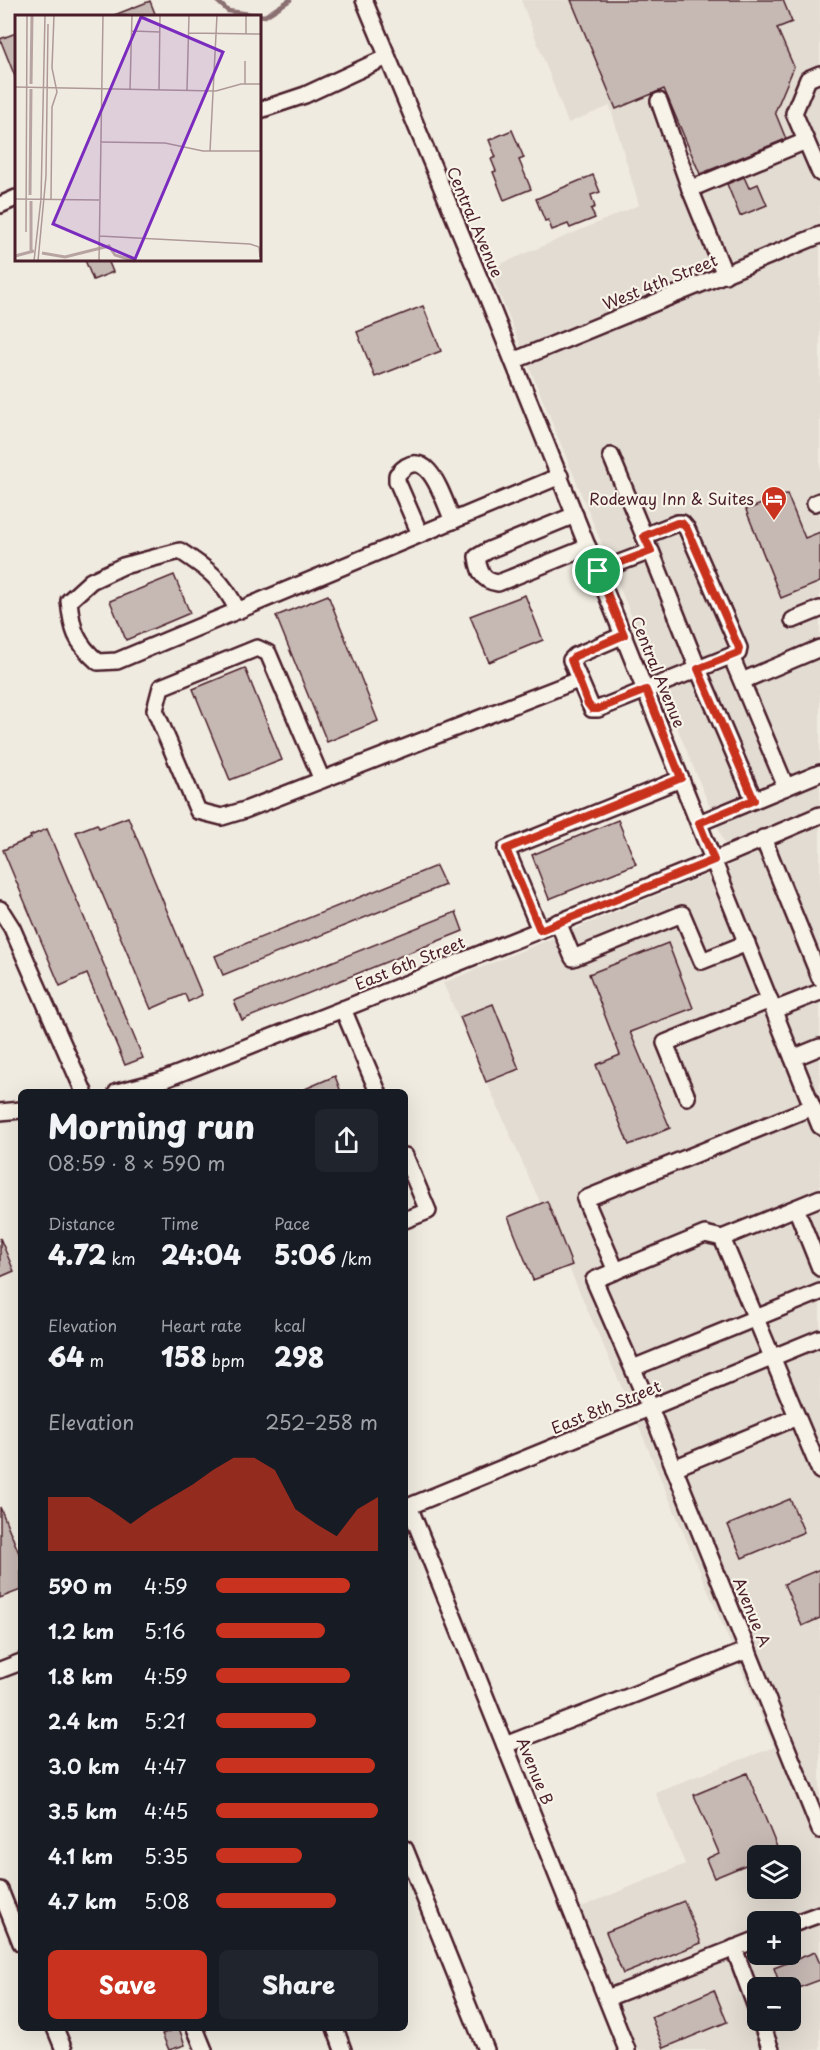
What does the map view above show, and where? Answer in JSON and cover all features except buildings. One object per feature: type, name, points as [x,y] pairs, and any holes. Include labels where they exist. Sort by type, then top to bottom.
[{"type":"street","name":"Central Avenue","points":[[364,0],[560,476],[820,1126]]},
{"type":"street","points":[[261,110],[305,95],[387,57]]},
{"type":"street","points":[[820,74],[808,79],[794,113],[820,173]]},
{"type":"street","points":[[658,101],[725,275]]},
{"type":"street","points":[[690,189],[806,141]]},
{"type":"street","points":[[0,205],[15,198]]},
{"type":"street","name":"West 4th Street","points":[[513,361],[820,235]]},
{"type":"street","points":[[611,456],[754,800]]},
{"type":"street","points":[[420,534],[397,475],[404,467],[411,464],[420,463],[427,468],[435,480],[453,521]]},
{"type":"street","points":[[238,610],[228,591],[211,572],[180,551],[123,566],[91,581],[69,601],[72,629],[84,650],[98,662],[117,661],[560,476]]},
{"type":"street","points":[[575,515],[477,557],[482,577],[490,582],[498,583],[588,547]]},
{"type":"street","points":[[624,635],[575,656],[571,660],[592,709],[598,709],[738,653],[739,648],[687,529],[682,523],[677,523],[644,536]]},
{"type":"street","points":[[598,571],[651,551]]},
{"type":"street","points":[[793,620],[820,609]]},
{"type":"street","points":[[322,780],[268,653],[257,648],[161,687],[155,710],[198,811],[222,817],[322,780],[578,680]]},
{"type":"street","points":[[742,681],[820,648]]},
{"type":"street","points":[[731,656],[786,787]]},
{"type":"street","points":[[699,823],[820,773]]},
{"type":"street","points":[[540,930],[506,849],[681,778]]},
{"type":"street","name":"East 6th Street","points":[[129,1089],[160,1081],[343,1009],[820,815]]},
{"type":"street","points":[[763,838],[820,978]]},
{"type":"street","points":[[0,909],[12,928],[83,1089]]},
{"type":"street","points":[[558,922],[573,958],[682,914],[702,961],[747,943]]},
{"type":"street","points":[[687,1097],[664,1043],[772,1005],[820,992]]},
{"type":"street","points":[[343,1009],[377,1089]]},
{"type":"street","points":[[793,1058],[820,1047]]},
{"type":"street","points":[[812,1107],[585,1198],[616,1271],[705,1234],[722,1238],[820,1198]]},
{"type":"street","points":[[0,1112],[18,1110]]},
{"type":"street","points":[[408,1163],[428,1211],[408,1219]]},
{"type":"street","points":[[796,1208],[820,1268]]},
{"type":"street","points":[[722,1238],[820,1472]]},
{"type":"street","name":"Avenue A","points":[[616,1271],[594,1280],[650,1408],[820,1830]]},
{"type":"street","points":[[633,1368],[820,1292]]},
{"type":"street","name":"East 8th Street","points":[[408,1507],[820,1338]]},
{"type":"street","points":[[674,1468],[797,1417]]},
{"type":"street","name":"Avenue B","points":[[408,1509],[506,1745],[627,2050]]},
{"type":"street","points":[[506,1745],[748,1650]]},
{"type":"street","points":[[0,1670],[18,1663]]},
{"type":"street","points":[[408,1856],[486,2050]]},
{"type":"street","points":[[0,1890],[18,1935]]},
{"type":"street","points":[[801,1921],[820,1914]]},
{"type":"street","points":[[607,1998],[747,1943]]},
{"type":"street","points":[[734,1948],[747,1983]]},
{"type":"street","points":[[56,2031],[64,2050]]},
{"type":"street","points":[[196,2031],[204,2050]]},
{"type":"street","points":[[336,2031],[344,2050]]},
{"type":"street","points":[[764,2031],[771,2050]]},
{"type":"shaded area","points":[[521,0],[820,0],[820,2050],[636,2050],[579,1908],[685,1864],[655,1792],[774,1747],[630,1406],[443,983],[733,864],[489,269],[639,205],[610,106],[568,123]]},
{"type":"waterway","points":[[216,0],[228,11],[258,15]]},
{"type":"waterway","points":[[261,15],[265,16],[290,0]]},
{"type":"place","name":"Rodeway Inn & Suites","points":[[774,522]]},
{"type":"route","points":[[677,523],[682,523],[687,529],[740,651],[698,669],[754,800],[699,823],[714,860],[540,930],[506,849],[681,778],[646,690],[598,709],[592,709],[571,665],[571,660],[575,656],[624,635],[598,571],[651,551],[644,536],[677,523]]}]
